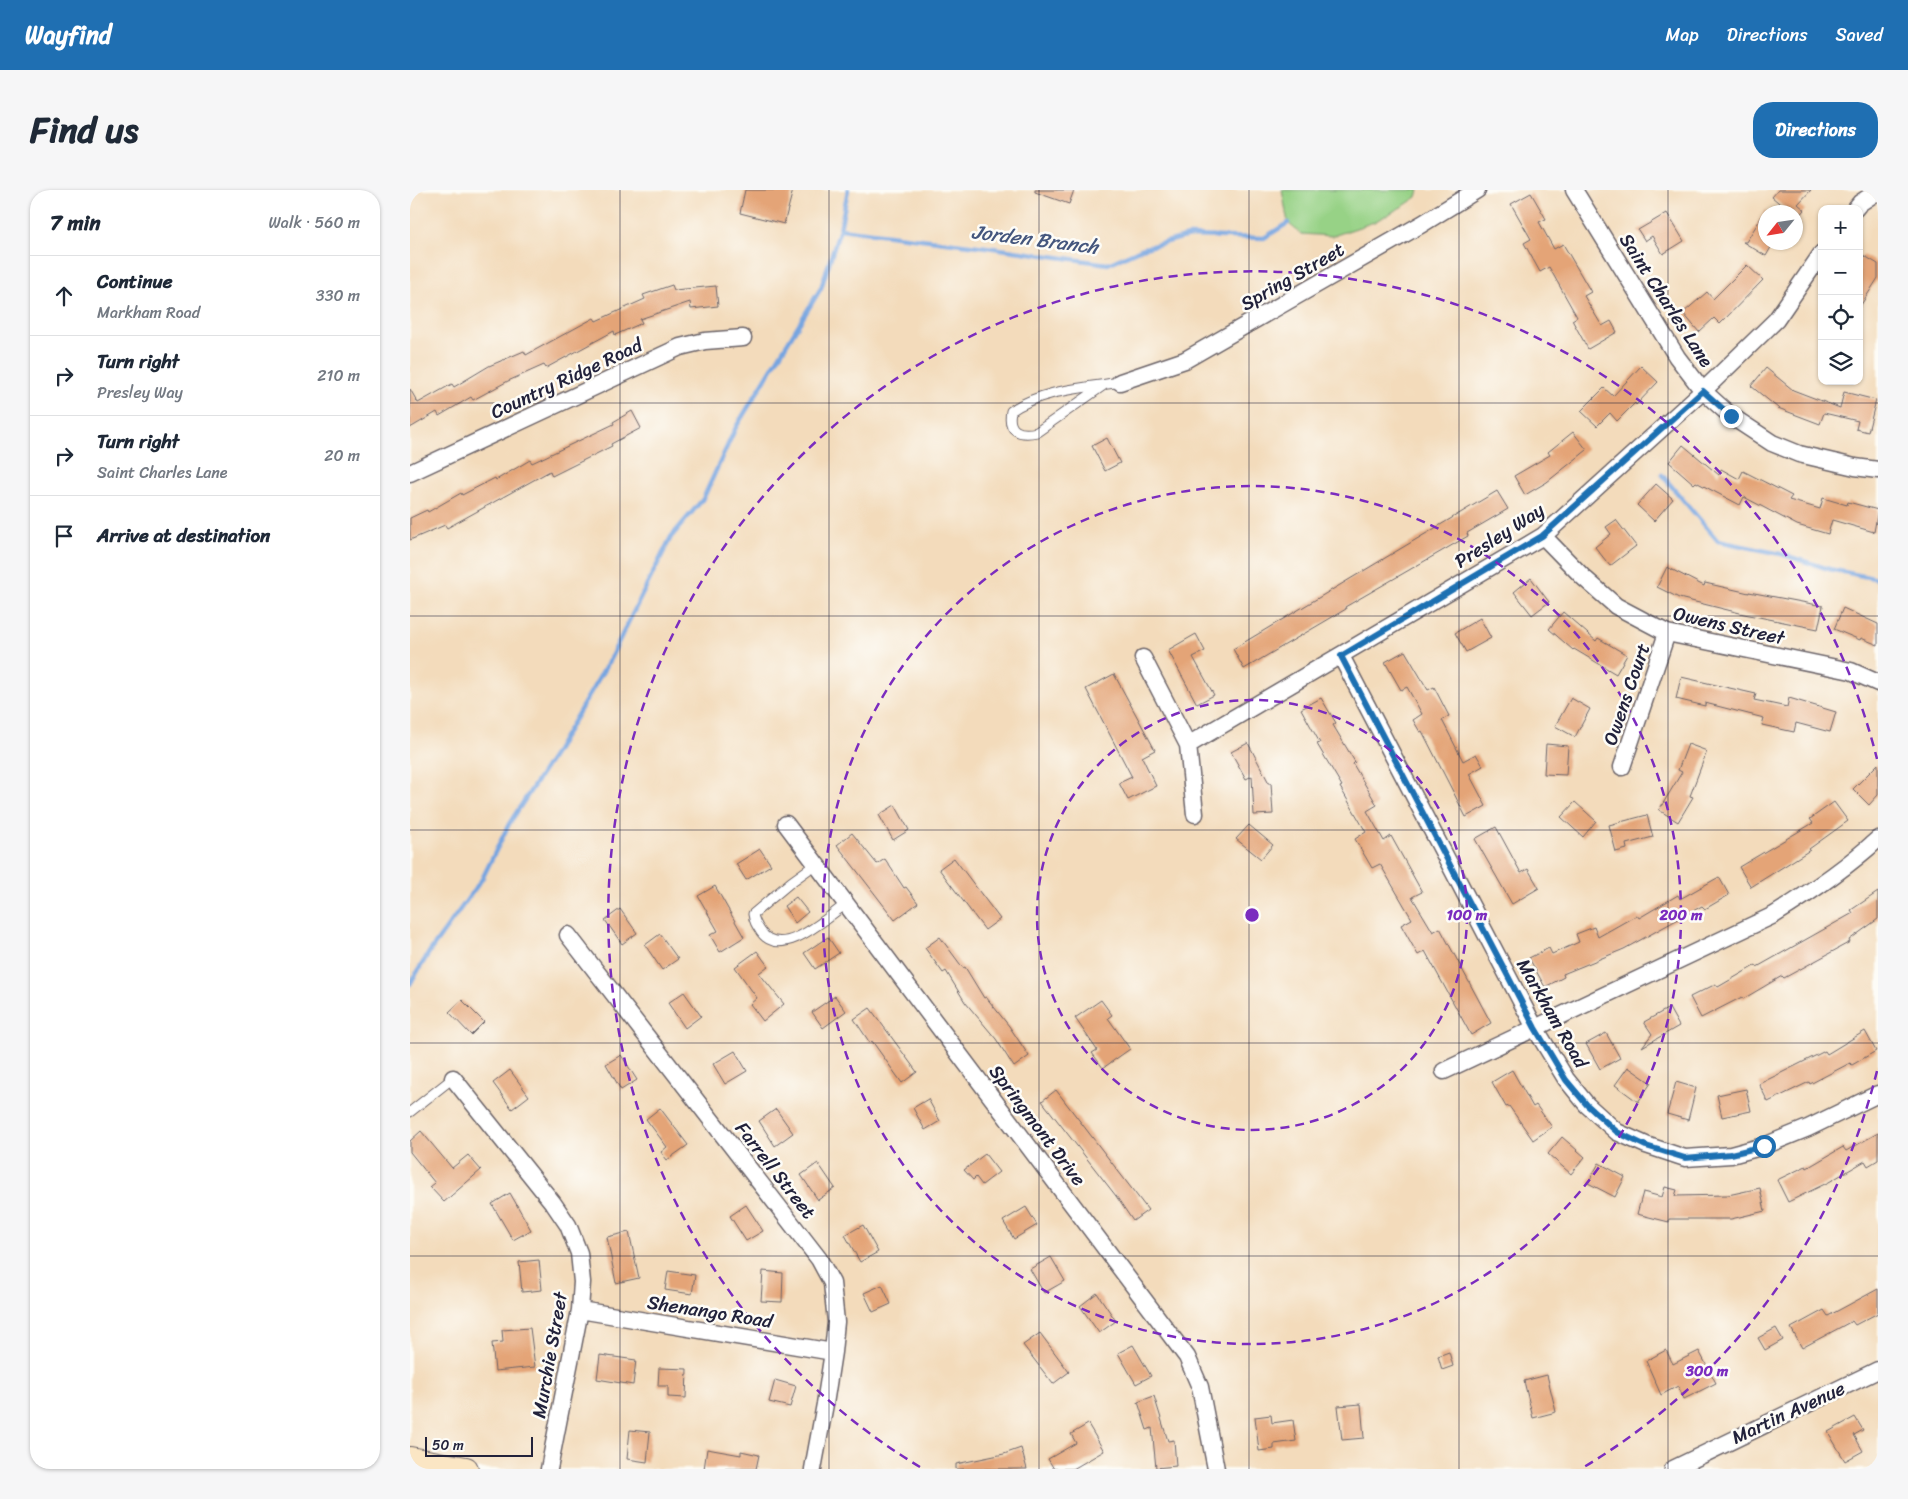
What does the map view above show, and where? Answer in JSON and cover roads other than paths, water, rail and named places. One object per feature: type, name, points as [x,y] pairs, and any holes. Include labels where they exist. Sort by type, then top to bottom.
[{"type":"street","name":"Spring Street","points":[[1112,383],[1185,360],[1422,224],[1477,190]]},
{"type":"street","name":"Saint Charles Lane","points":[[1574,190],[1677,357],[1703,391],[1731,416],[1772,443],[1799,454],[1855,467],[1878,470]]},
{"type":"street","points":[[1858,205],[1878,191]]},
{"type":"street","name":"Presley Way","points":[[1188,745],[1542,536],[1703,391],[1776,320],[1818,259]]},
{"type":"street","name":"Country Ridge Road","points":[[410,473],[680,347],[743,338]]},
{"type":"street","name":"Owens Street","points":[[1542,536],[1583,577],[1616,606],[1667,633],[1851,671],[1878,683]]},
{"type":"street","name":"Owens Court","points":[[1622,767],[1667,633]]},
{"type":"street","name":"Markham Road","points":[[1341,656],[1535,1028],[1566,1080],[1587,1105],[1617,1132],[1646,1146],[1685,1158],[1731,1154],[1764,1146],[1808,1128],[1878,1094]]},
{"type":"street","points":[[1143,658],[1188,745],[1195,814]]},
{"type":"street","name":"Springmont Drive","points":[[786,824],[1187,1357],[1200,1387],[1216,1469]]},
{"type":"street","points":[[1444,1071],[1774,915],[1815,890],[1852,862],[1878,839]]},
{"type":"street","name":"Farrell Street","points":[[568,935],[819,1259],[832,1283],[836,1322],[833,1352],[813,1469]]},
{"type":"street","name":"Murchie Street","points":[[453,1078],[534,1178],[568,1225],[579,1253],[582,1282],[580,1310],[549,1469]]},
{"type":"street","name":"Shenango Road","points":[[580,1310],[833,1352]]},
{"type":"street","name":"Martin Avenue","points":[[1672,1469],[1878,1370]]},
{"type":"street","points":[[410,1459],[466,1469]]},
{"type":"lane","points":[[1112,383],[1037,432],[1028,434],[1018,433],[1011,426],[1009,418],[1011,411],[1025,401],[1112,383]]},
{"type":"lane","points":[[816,864],[753,914],[754,922],[764,936],[773,941],[784,943],[796,940],[846,904]]},
{"type":"lane","points":[[410,1112],[453,1078]]},
{"type":"waterway","points":[[410,984],[430,951],[482,879],[509,824],[553,756],[609,661],[671,537],[703,499],[736,427],[821,288],[840,229],[848,190]]},
{"type":"waterway","name":"Jorden Branch","points":[[840,229],[1108,264],[1141,249],[1189,236],[1264,238],[1288,223]]},
{"type":"waterway","points":[[1662,475],[1718,541],[1781,554],[1829,569],[1878,579]]}]
